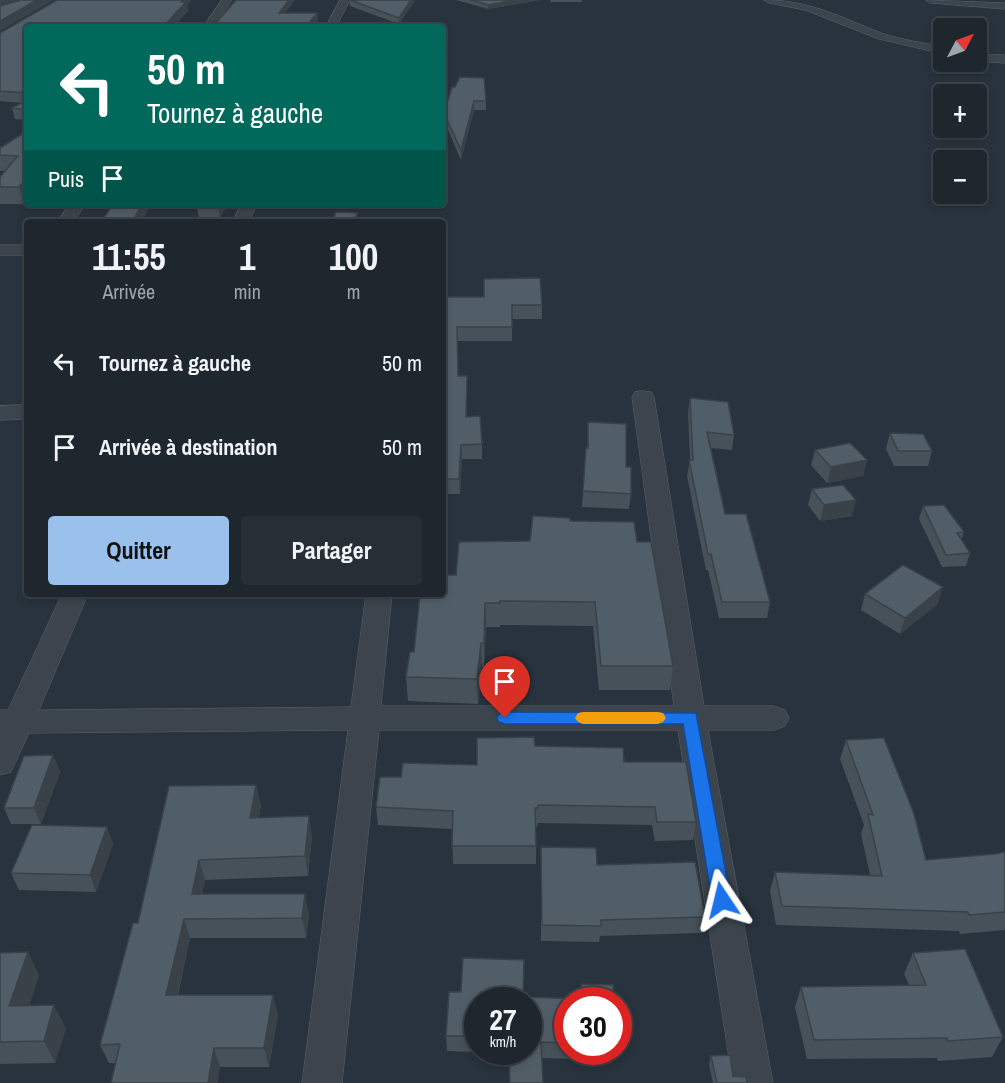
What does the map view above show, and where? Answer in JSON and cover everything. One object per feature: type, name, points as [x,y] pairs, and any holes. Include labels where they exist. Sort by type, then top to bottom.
[{"type":"street","points":[[210,24],[227,0]]},
{"type":"street","points":[[333,24],[345,0]]},
{"type":"street","points":[[769,0],[808,8],[883,37],[933,48]]},
{"type":"street","points":[[931,0],[1005,6]]},
{"type":"street","points":[[987,58],[1005,59]]},
{"type":"street","points":[[66,219],[76,207]]},
{"type":"street","points":[[0,250],[24,250]]},
{"type":"street","points":[[643,397],[691,718],[753,1083]]},
{"type":"street","points":[[0,413],[24,412]]},
{"type":"street","points":[[0,763],[9,722],[73,597]]},
{"type":"street","points":[[322,1083],[379,597]]},
{"type":"street","points":[[9,722],[366,718],[774,718]]},
{"type":"building","points":[[21,0],[37,0],[0,21],[0,6]]},
{"type":"building","points":[[57,0],[182,0],[181,2],[186,2],[166,24],[24,24],[24,93],[0,91],[0,33]]},
{"type":"building","points":[[236,0],[289,0],[279,13],[317,13],[308,24],[216,23]]},
{"type":"building","points":[[350,0],[411,0],[399,18]]},
{"type":"building","points":[[471,0],[515,0],[488,5]]},
{"type":"building","points":[[460,77],[484,78],[486,101],[474,101],[461,150],[446,117],[446,106],[452,87],[455,87]]},
{"type":"building","points":[[24,102],[24,110],[12,108]]},
{"type":"building","points":[[24,133],[24,181],[19,187],[0,187],[0,177],[18,156],[0,155],[0,148]]},
{"type":"building","points":[[111,207],[141,207],[133,219],[103,219]]},
{"type":"building","points":[[336,212],[357,213],[355,219],[333,219]]},
{"type":"building","points":[[540,278],[542,305],[512,305],[512,327],[457,327],[458,376],[467,376],[466,417],[480,416],[482,444],[461,445],[459,479],[446,479],[446,297],[484,297],[484,279]]},
{"type":"building","points":[[690,398],[728,402],[734,435],[707,432],[725,514],[746,514],[770,602],[722,602],[711,554],[708,554],[689,460],[693,460]]},
{"type":"building","points":[[588,422],[626,424],[626,467],[631,467],[631,494],[583,491],[586,448],[588,448]]},
{"type":"building","points":[[890,433],[923,434],[932,451],[898,451]]},
{"type":"building","points":[[850,443],[867,460],[831,467],[815,450]]},
{"type":"building","points":[[843,485],[856,500],[824,505],[812,489]]},
{"type":"building","points":[[944,505],[964,532],[957,533],[970,553],[946,555],[923,506]]},
{"type":"building","points":[[533,516],[570,518],[570,521],[634,522],[637,542],[651,542],[673,666],[601,666],[595,602],[500,601],[500,603],[485,603],[484,643],[481,643],[477,679],[406,677],[410,652],[414,652],[420,597],[446,597],[446,575],[456,575],[459,542],[530,541]]},
{"type":"building","points":[[903,565],[943,587],[905,618],[865,594]]},
{"type":"building","points":[[534,737],[535,746],[623,748],[624,762],[686,762],[696,822],[657,822],[655,807],[538,805],[538,808],[535,808],[536,846],[452,846],[453,811],[376,807],[380,777],[401,777],[403,763],[477,765],[477,738]]},
{"type":"building","points":[[884,738],[914,814],[926,860],[1005,852],[1005,912],[969,915],[968,912],[782,906],[775,872],[882,876],[868,814],[873,815],[846,740]]},
{"type":"building","points":[[53,755],[34,808],[4,808],[24,756]]},
{"type":"building","points":[[256,785],[250,818],[309,816],[305,856],[199,860],[192,894],[305,894],[302,918],[184,919],[166,995],[273,995],[264,1048],[214,1048],[208,1083],[111,1083],[120,1044],[100,1045],[133,923],[138,923],[169,786]]},
{"type":"building","points":[[32,825],[107,827],[90,875],[11,873]]},
{"type":"building","points":[[541,847],[596,848],[597,865],[695,862],[705,917],[601,920],[601,926],[542,925]]},
{"type":"building","points":[[965,949],[1003,1037],[948,1041],[947,1038],[814,1040],[801,987],[926,985],[913,953]]},
{"type":"building","points":[[28,952],[9,1006],[54,1005],[44,1041],[0,1042],[0,953]]},
{"type":"building","points":[[463,958],[524,960],[523,987],[464,987],[464,1036],[446,1036],[449,992],[461,992]]},
{"type":"building","points":[[581,984],[613,985],[613,987],[581,987]]},
{"type":"building","points":[[542,998],[554,998],[554,1042],[542,1042]]},
{"type":"building","points":[[730,1055],[733,1076],[746,1077],[747,1083],[717,1083],[711,1056]]},
{"type":"building","points":[[542,1062],[543,1083],[510,1083],[509,1065],[542,1065]]},
{"type":"slow traffic","points":[[583,718],[658,718]]},
{"type":"route","points":[[505,718],[691,718],[722,900]]}]
